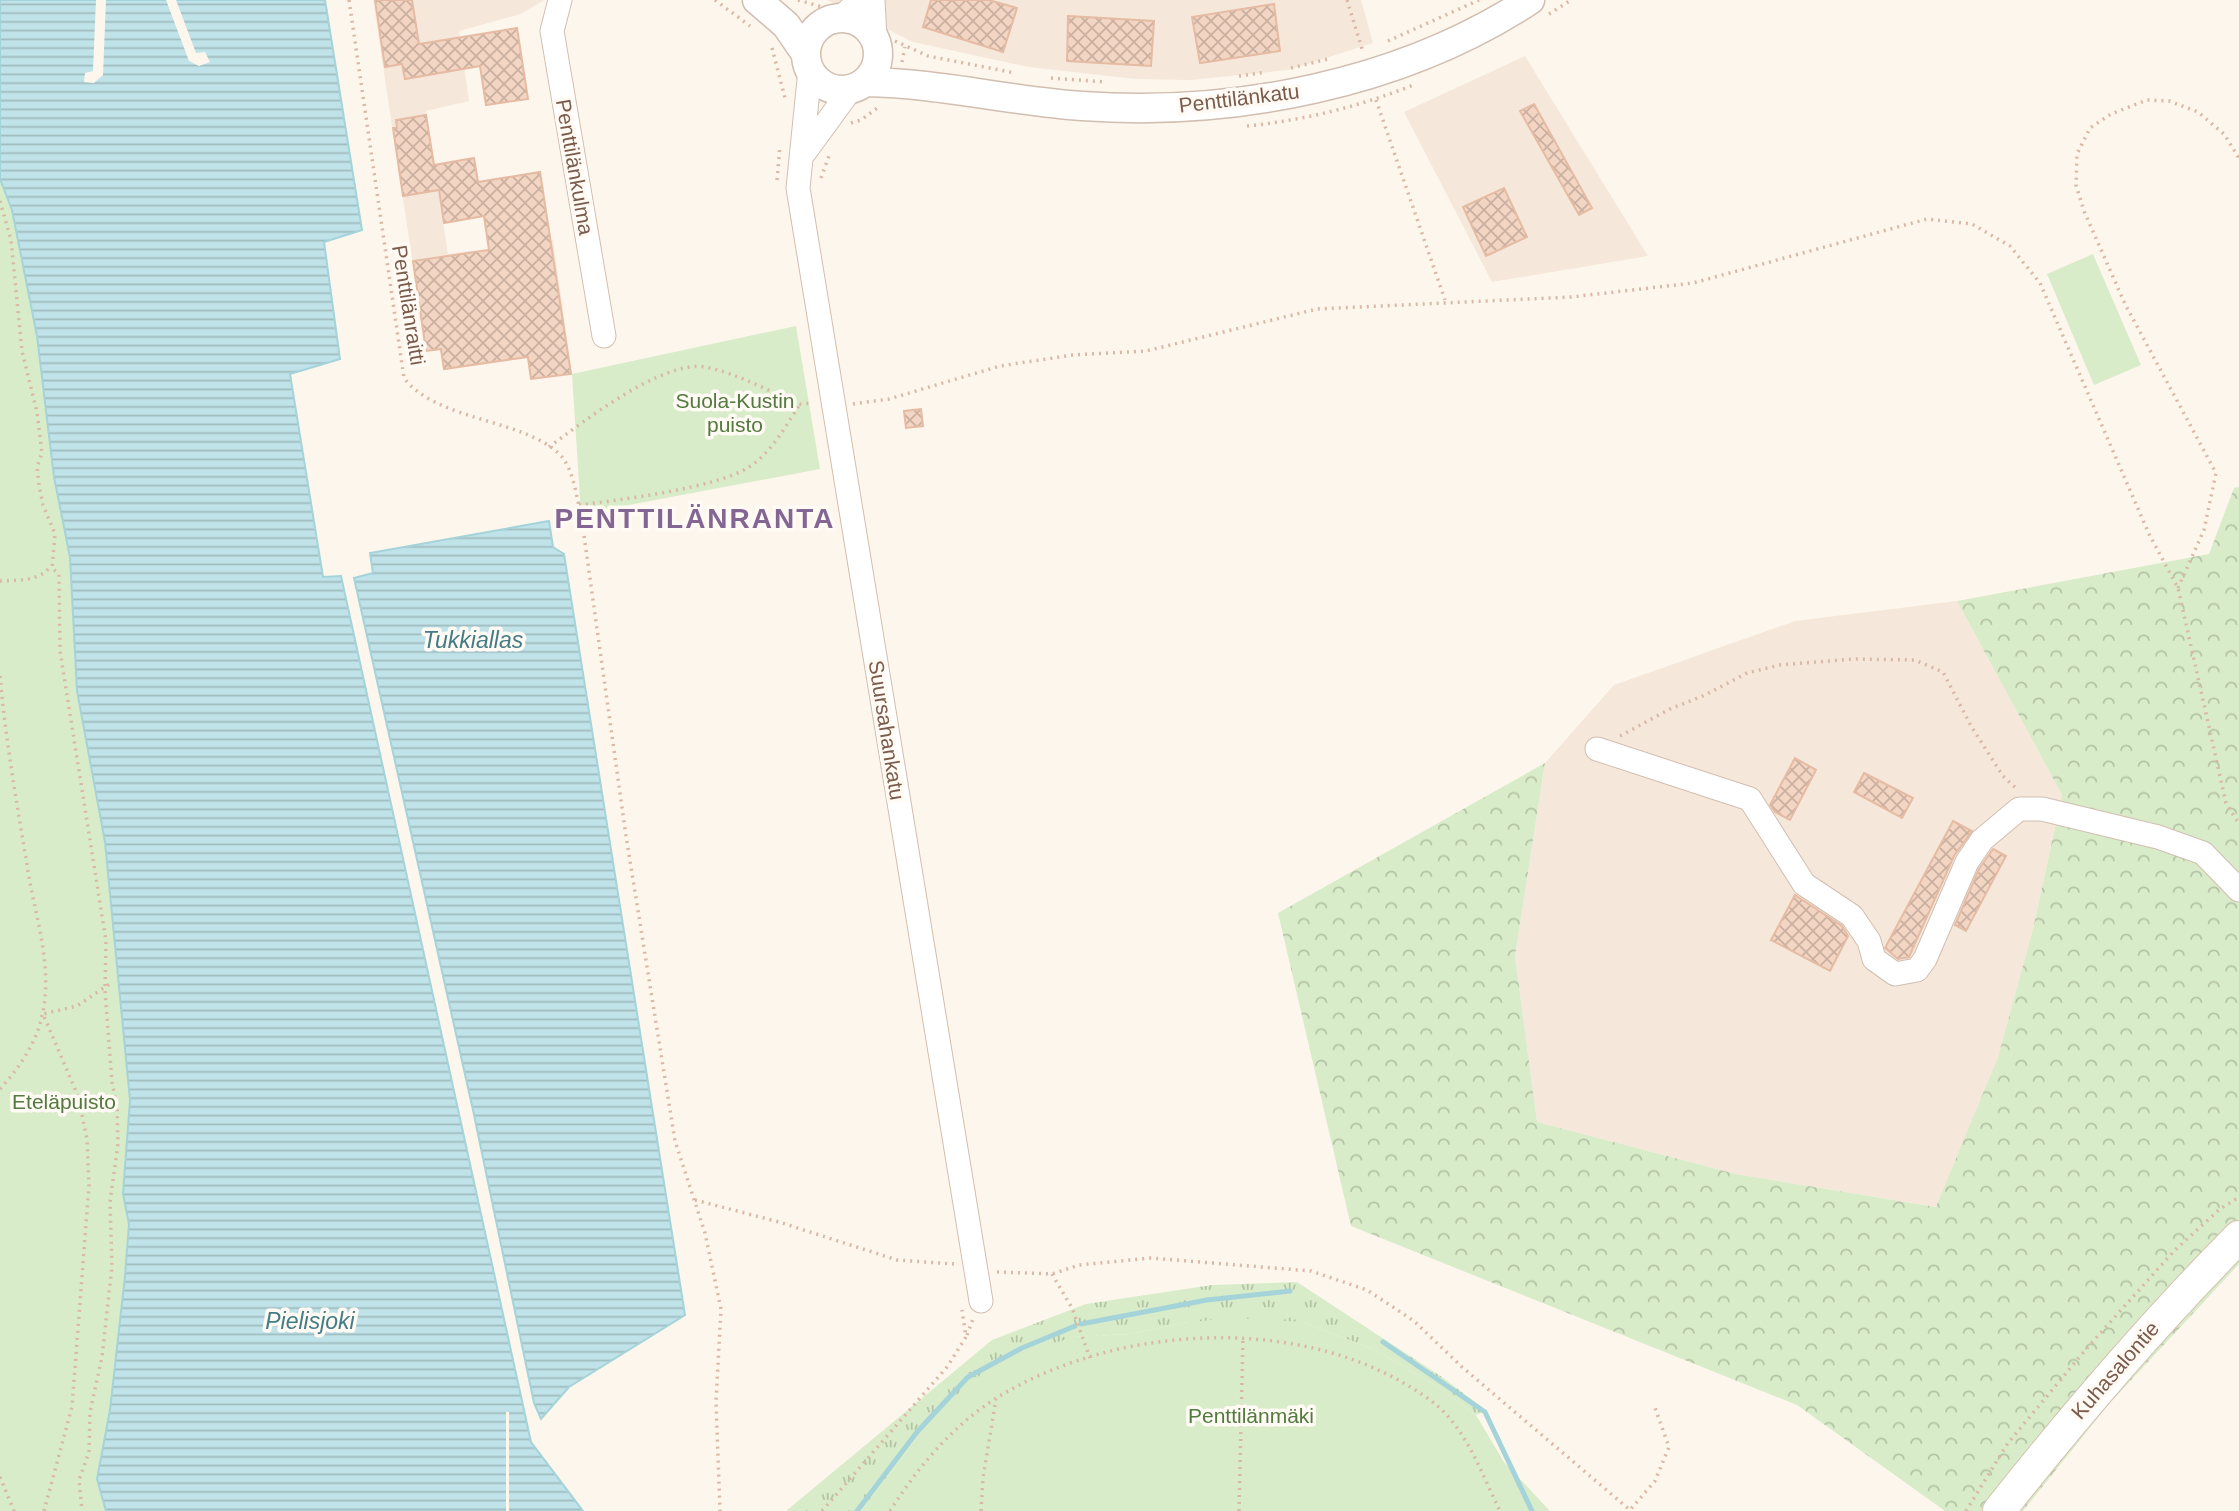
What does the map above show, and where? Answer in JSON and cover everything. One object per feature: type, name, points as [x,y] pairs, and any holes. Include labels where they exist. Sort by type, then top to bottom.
[{"type":"main road","name":"Kuhasalontie","points":[[1999,1511],[2092,1394],[2177,1299],[2239,1237]]},
{"type":"street","name":"Penttilänkulma","points":[[560,0],[552,31],[604,335]]},
{"type":"street","points":[[757,0],[786,24],[808,62],[827,87],[859,86]]},
{"type":"street","points":[[768,0],[794,14],[840,11],[858,21],[931,86]]},
{"type":"street","points":[[801,158],[876,69],[886,46],[873,0]]},
{"type":"street","name":"Penttilänkatu","points":[[859,86],[931,86],[1071,105],[1178,107],[1287,95],[1364,56],[1442,46],[1490,24],[1530,0]]},
{"type":"street","points":[[808,62],[814,32],[840,11]]},
{"type":"street","name":"Suursahankatu","points":[[808,62],[798,188],[962,1269],[970,1301]]},
{"type":"street","points":[[1597,749],[1750,799],[1804,884],[1852,916],[1869,942],[1874,959],[1895,974],[1917,970],[1925,959],[1968,862],[1982,840],[2019,809],[2042,809],[2158,836],[2203,853],[2239,890]]},
{"type":"path","name":"Penttilänraitti","points":[[349,0],[404,378],[424,398],[549,447]]},
{"type":"path","points":[[715,0],[752,28]]},
{"type":"path","points":[[799,0],[823,9],[840,11]]},
{"type":"path","points":[[1347,0],[1446,301]]},
{"type":"path","points":[[1387,42],[1479,0]]},
{"type":"path","points":[[771,42],[788,109]]},
{"type":"path","points":[[886,46],[1027,76]]},
{"type":"path","points":[[1229,78],[1338,57]]},
{"type":"path","points":[[1040,77],[1109,82]]},
{"type":"path","points":[[2178,588],[2204,530],[2216,473],[2125,304],[2084,211],[2076,186],[2077,154],[2090,128],[2111,114],[2147,100],[2169,100],[2198,112],[2224,134],[2239,158]]},
{"type":"path","points":[[777,191],[776,163],[782,136]]},
{"type":"path","points":[[0,201],[11,240],[22,351],[37,412],[41,453],[37,467],[39,485],[43,505],[55,534],[51,562],[52,568],[59,574],[60,651],[102,909],[109,984],[118,1144],[110,1202],[113,1231],[106,1324],[100,1373],[89,1412],[89,1452],[79,1480],[82,1511]]},
{"type":"path","points":[[851,404],[889,399],[1000,366],[1073,355],[1146,351],[1317,309],[1571,297],[1693,283],[1927,219],[1972,224],[2010,246],[2040,283],[2149,534],[2178,588],[2227,803],[2239,824]]},
{"type":"path","points":[[720,1511],[716,1402],[721,1309],[705,1233],[675,1141],[650,992],[581,513],[568,467],[549,447],[634,391],[685,368],[704,367],[725,373],[800,404],[812,403],[810,390]]},
{"type":"path","points":[[579,505],[722,479],[748,468],[768,452],[800,404]]},
{"type":"path","points":[[0,581],[30,579],[44,573],[51,562]]},
{"type":"path","points":[[1597,749],[1670,709],[1705,695],[1747,673],[1780,666],[1853,659],[1915,660],[1943,672],[1970,726],[2003,776],[2042,809]]},
{"type":"path","points":[[0,676],[8,759],[43,949],[43,1014],[29,1050],[0,1089]]},
{"type":"path","points":[[43,1014],[77,1006],[109,984]]},
{"type":"path","points":[[43,1014],[78,1096],[87,1139],[89,1185],[72,1407],[44,1511]]},
{"type":"path","points":[[1966,1511],[2008,1443],[2087,1348],[2174,1251],[2220,1209],[2239,1197]]},
{"type":"path","points":[[695,1200],[897,1260],[962,1269],[1052,1274],[1079,1265],[1151,1258],[1311,1271],[1367,1290],[1414,1321],[1462,1367],[1630,1510],[1655,1481],[1669,1447],[1655,1408]]},
{"type":"path","points":[[1052,1274],[1072,1308],[1090,1358]]},
{"type":"path","points":[[822,1511],[947,1367],[966,1336],[970,1301]]},
{"type":"path","points":[[1239,1511],[1243,1338]]},
{"type":"path","points":[[890,1511],[914,1472],[952,1433],[996,1398],[1034,1377],[1090,1358],[1178,1341],[1243,1338],[1310,1345],[1366,1362],[1432,1401],[1463,1435],[1500,1511]]},
{"type":"path","points":[[981,1511],[983,1478],[996,1398]]},
{"type":"path","points":[[0,1478],[14,1511]]},
{"type":"shaded area","points":[[373,0],[544,0],[521,14],[459,31],[469,101],[426,111],[448,254],[553,240],[572,374],[530,380],[527,358],[443,370],[440,350],[426,351]]},
{"type":"shaded area","points":[[827,0],[1361,0],[1373,43],[1288,70],[1191,80],[1135,79],[1029,67],[913,42]]},
{"type":"shaded area","points":[[1525,56],[1648,256],[1492,282],[1404,112]]},
{"type":"shaded area","points":[[1957,601],[2062,795],[2033,929],[1998,1057],[1937,1207],[1736,1174],[1537,1122],[1515,956],[1545,763],[1614,685],[1795,621]]},
{"type":"green space","name":"Eteläpuisto","points":[[0,179],[12,210],[37,336],[54,477],[70,557],[77,691],[105,842],[130,1100],[123,1194],[129,1224],[125,1276],[110,1410],[97,1479],[106,1511],[0,1511]]},
{"type":"green space","points":[[2093,254],[2141,365],[2094,385],[2047,274]]},
{"type":"green space","name":"Suola-Kustin puisto","points":[[796,326],[820,469],[581,514],[572,374]]},
{"type":"green space","points":[[2239,487],[2239,1264],[2109,1404],[2023,1511],[1945,1511],[1797,1405],[1351,1226],[1278,913],[1545,763],[1515,956],[1537,1122],[1736,1174],[1936,1207],[1998,1057],[2033,929],[2062,795],[1957,601],[2209,554],[2234,488]]},
{"type":"green space","points":[[1297,1282],[1442,1377],[1487,1411],[1476,1415],[1435,1385],[1375,1350],[1302,1322],[1188,1322],[1130,1334],[1074,1337],[920,1434],[861,1511],[786,1511],[992,1340],[1086,1304],[1212,1285]]},
{"type":"green space","name":"Penttilänmäki","points":[[1237,1318],[1302,1322],[1375,1350],[1435,1385],[1476,1415],[1504,1462],[1550,1511],[861,1511],[920,1434],[971,1380],[1024,1352],[1074,1337],[1130,1334],[1188,1322]]},
{"type":"water","name":"Pielisjoki","points":[[0,0],[325,0],[362,230],[324,242],[340,359],[290,374],[323,577],[341,576],[531,1442],[583,1511],[106,1511],[97,1479],[110,1410],[125,1276],[129,1224],[123,1194],[130,1100],[105,842],[77,691],[70,557],[54,477],[37,336],[12,210],[0,179]]},
{"type":"water","name":"Tukkiallas","points":[[549,521],[553,547],[564,554],[685,1315],[569,1387],[541,1419],[534,1403],[473,1110],[354,578],[373,573],[370,553]]},
{"type":"pier","points":[[96,0],[106,0],[103,75],[94,83],[84,82],[85,73],[93,71]]},
{"type":"pier","points":[[166,0],[176,0],[196,53],[205,52],[210,62],[199,66],[189,61]]},
{"type":"pier","points":[[506,1412],[509,1412],[509,1511],[506,1511]]},
{"type":"building","points":[[375,0],[412,0],[419,44],[517,28],[528,99],[486,105],[480,66],[405,79],[402,64],[385,67]]},
{"type":"building","points":[[931,0],[989,0],[1017,8],[1003,52],[923,27]]},
{"type":"building","points":[[1274,4],[1280,51],[1200,63],[1192,17]]},
{"type":"building","points":[[1068,16],[1154,21],[1151,66],[1067,61]]},
{"type":"building","points":[[1534,104],[1592,208],[1579,215],[1520,111]]},
{"type":"building","points":[[426,115],[434,165],[474,158],[478,182],[540,172],[571,374],[531,379],[528,357],[444,369],[441,349],[426,351],[413,261],[489,250],[484,216],[444,223],[439,190],[403,196],[393,128],[397,128],[396,120]]},
{"type":"building","points":[[1504,188],[1527,237],[1486,256],[1463,207]]},
{"type":"building","points":[[921,409],[923,426],[906,428],[904,411]]},
{"type":"building","points":[[1795,758],[1816,770],[1790,820],[1775,812],[1770,805]]},
{"type":"building","points":[[1864,773],[1913,798],[1902,818],[1854,792]]},
{"type":"building","points":[[1953,821],[1972,831],[1954,856],[1909,957],[1898,959],[1885,948]]},
{"type":"building","points":[[1993,849],[2006,856],[1966,931],[1955,925],[1979,869]]},
{"type":"building","points":[[1795,895],[1842,926],[1848,936],[1830,971],[1771,940]]},
{"type":"waterway","points":[[1081,1324],[1207,1300],[1290,1291]]},
{"type":"waterway","points":[[857,1511],[917,1432],[968,1377],[1022,1348],[1075,1326]]},
{"type":"waterway","points":[[1383,1342],[1485,1412],[1532,1511]]},
{"type":"district","name":"PENTTILÄNRANTA","points":[[695,518]]}]
